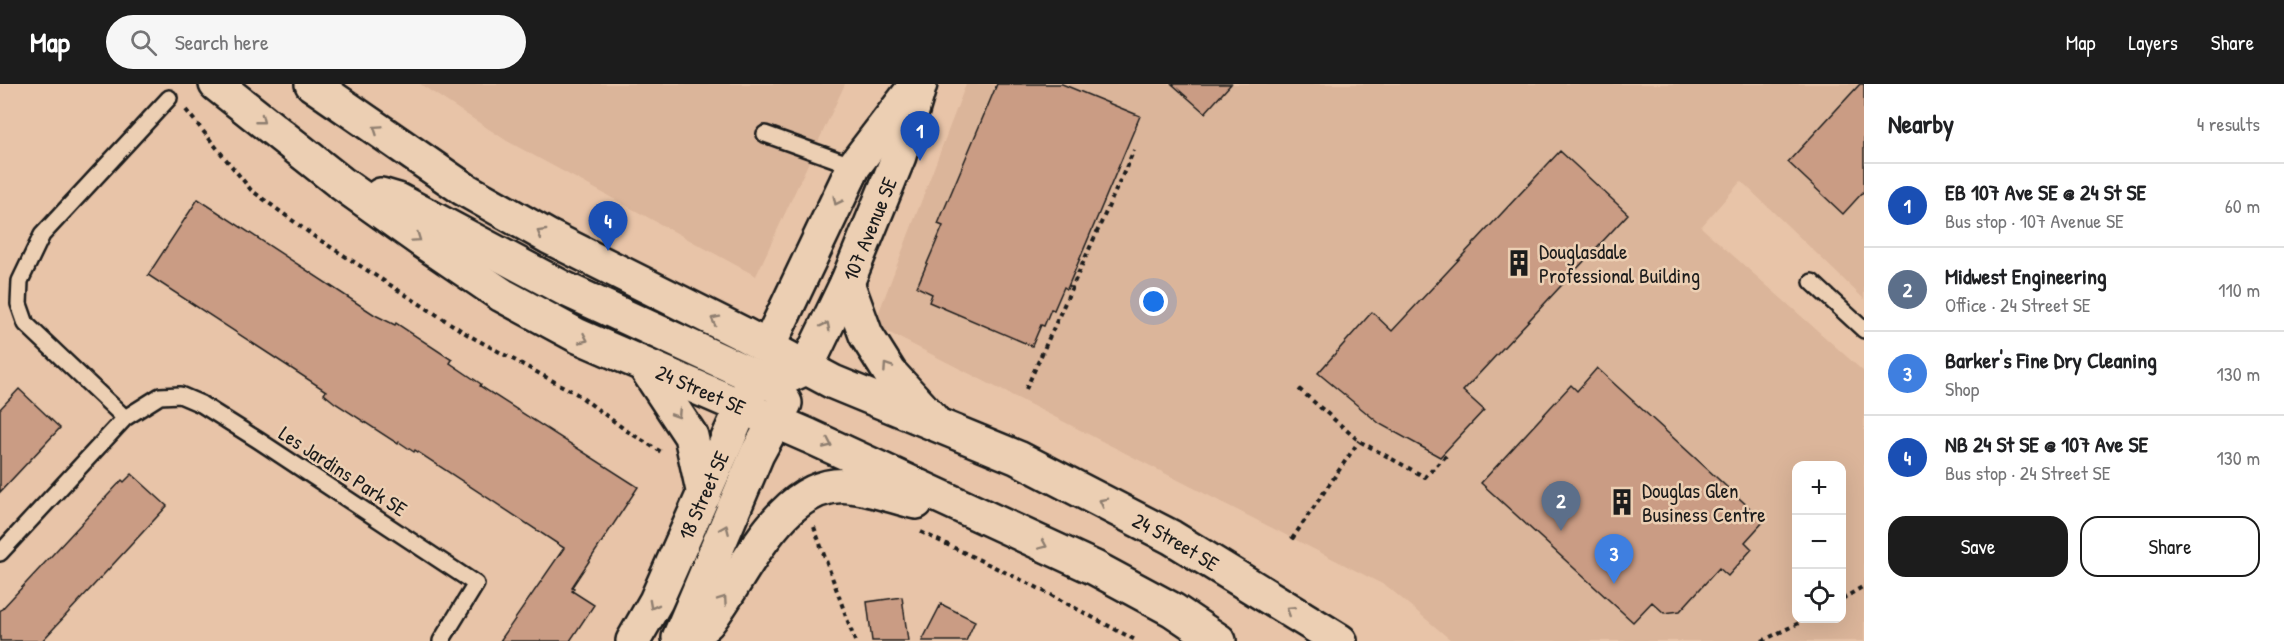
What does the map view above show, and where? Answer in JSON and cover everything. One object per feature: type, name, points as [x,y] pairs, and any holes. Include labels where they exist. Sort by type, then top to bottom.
[{"type":"main road","name":"24 Street SE","points":[[216,84],[341,183],[421,240],[502,295],[578,336],[644,365],[749,392],[774,384],[806,368]]},
{"type":"main road","name":"24 Street SE","points":[[312,84],[464,189],[549,237],[806,368],[940,427],[1018,458],[1171,537],[1340,641]]},
{"type":"main road","name":"107 Avenue SE","points":[[768,347],[854,166],[918,84]]},
{"type":"main road","name":"107 Avenue SE","points":[[806,368],[847,284],[899,156],[918,84]]},
{"type":"main road","points":[[341,183],[398,200],[563,288],[749,392]]},
{"type":"main road","points":[[847,284],[866,335],[890,373],[940,427]]},
{"type":"main road","name":"18 Street SE","points":[[633,641],[656,601],[768,347]]},
{"type":"main road","points":[[644,365],[691,436],[704,495]]},
{"type":"main road","name":"18 Street SE","points":[[680,641],[757,454],[806,368]]},
{"type":"main road","name":"24 Street SE","points":[[749,392],[775,421],[1095,568],[1173,610],[1219,641]]},
{"type":"main road","points":[[680,641],[706,624],[768,530],[802,497],[822,489],[848,485],[999,525]]},
{"type":"lane","points":[[125,418],[26,324],[18,304],[20,281],[42,235],[169,98]]},
{"type":"lane","points":[[765,134],[854,166]]},
{"type":"lane","points":[[1812,282],[1864,330]]},
{"type":"lane","name":"Les Jardins Park SE","points":[[0,553],[125,418],[160,396],[180,395],[201,404],[476,584],[441,641]]},
{"type":"path","points":[[169,98],[191,113],[251,190],[315,237],[470,336],[577,394],[627,431],[672,458]]},
{"type":"path","points":[[1026,389],[1134,150]]},
{"type":"path","points":[[1299,389],[1359,441],[1425,477],[1448,454]]},
{"type":"path","points":[[1292,539],[1359,441]]},
{"type":"path","points":[[813,523],[855,641]]},
{"type":"path","points":[[920,532],[1034,586],[1137,641]]},
{"type":"path","points":[[1846,596],[1864,586]]},
{"type":"path","points":[[1762,641],[1799,623]]},
{"type":"shaded area","points":[[420,84],[845,84],[756,276],[507,141]]},
{"type":"shaded area","points":[[966,84],[1864,84],[1864,299],[1741,181],[1701,227],[1864,372],[1864,641],[1452,641],[1388,587],[874,325]]},
{"type":"building","points":[[997,84],[1062,84],[1140,116],[1067,289],[1064,287],[1054,310],[1051,309],[1044,326],[1041,325],[1032,346],[929,302],[932,294],[917,287],[943,226],[938,224]]},
{"type":"building","points":[[1172,84],[1231,84],[1205,113]]},
{"type":"building","points":[[1860,84],[1864,84],[1864,191],[1843,214],[1788,162]]},
{"type":"building","name":"Douglasdale Professional Building","points":[[1560,151],[1628,214],[1463,391],[1484,410],[1440,457],[1380,424],[1318,373],[1372,312],[1392,331]]},
{"type":"building","points":[[198,199],[375,315],[395,325],[396,323],[452,360],[450,363],[481,384],[480,386],[638,487],[572,587],[574,588],[572,591],[594,605],[570,641],[500,641],[564,548],[415,450],[414,452],[399,442],[398,444],[335,403],[324,394],[326,391],[148,275]]},
{"type":"building","name":"Douglas Glen Business Centre","points":[[1597,368],[1764,521],[1745,542],[1752,549],[1728,576],[1719,568],[1680,611],[1664,613],[1652,602],[1633,622],[1481,483],[1571,385],[1577,391]]},
{"type":"building","points":[[19,389],[60,428],[0,492],[0,409]]},
{"type":"building","points":[[132,474],[167,506],[42,641],[0,641],[0,611],[122,480],[124,482]]},
{"type":"building","points":[[902,597],[908,641],[872,641],[867,602]]},
{"type":"building","points":[[941,604],[975,621],[966,641],[922,641]]},
{"type":"place","name":"EB 107 Ave SE @ 24 St SE","points":[[920,161]]},
{"type":"place","name":"NB 24 St SE @ 107 Ave SE","points":[[608,251]]},
{"type":"place","name":"Douglasdale Professional Building","points":[[1519,263]]},
{"type":"place","name":"Douglas Glen Business Centre","points":[[1622,502]]},
{"type":"place","name":"Midwest Engineering","points":[[1561,531]]},
{"type":"place","name":"Barker's Fine Dry Cleaning","points":[[1614,584]]}]
